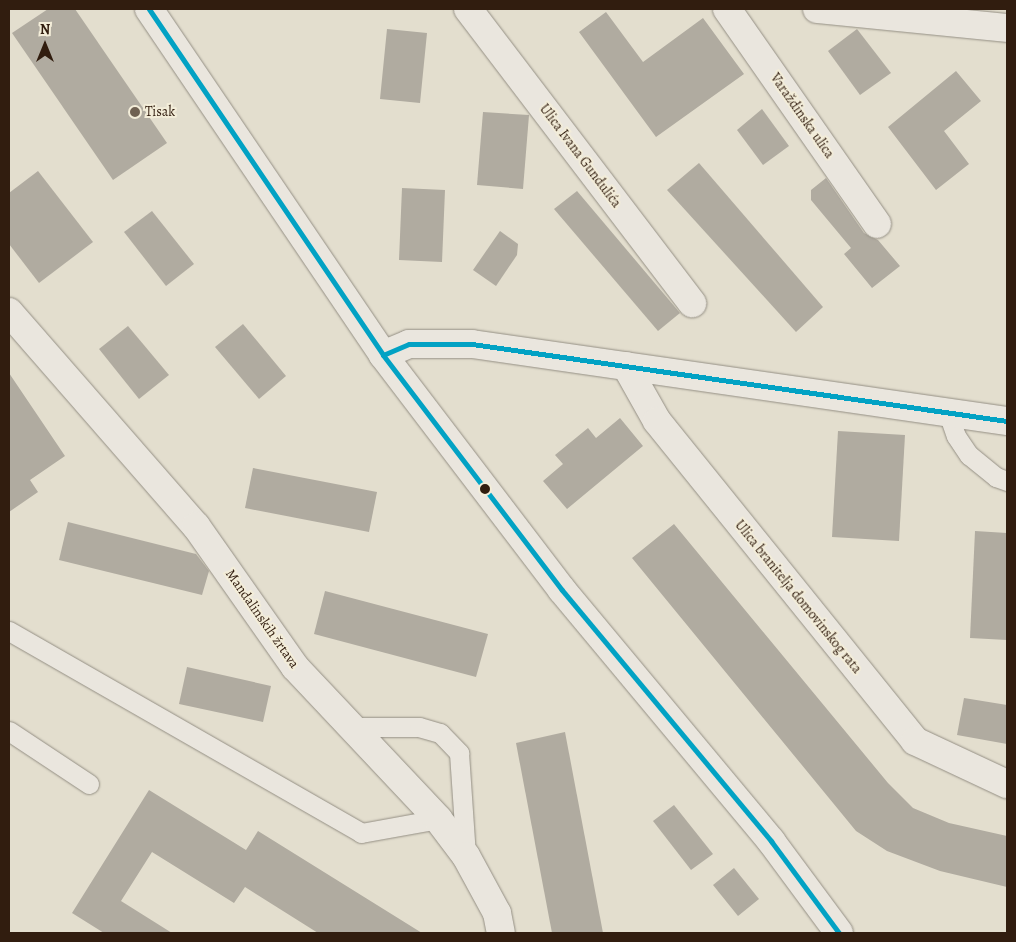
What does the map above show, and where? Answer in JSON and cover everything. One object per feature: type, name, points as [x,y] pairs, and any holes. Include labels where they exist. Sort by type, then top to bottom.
[{"type":"street","points":[[149,9],[383,355],[562,590],[771,841],[839,933]]},
{"type":"street","name":"Ulica Ivana Gundulića","points":[[468,9],[692,303]]},
{"type":"street","name":"Varaždinska ulica","points":[[727,9],[877,224]]},
{"type":"street","points":[[817,9],[995,21]]},
{"type":"street","name":"Mandalinskih žrtava","points":[[9,312],[196,526],[295,667],[438,819],[466,856],[497,913],[501,933]]},
{"type":"street","points":[[383,355],[409,344],[438,342],[626,366],[1007,421]]},
{"type":"street","name":"Ulica branitelja domovinskog rata","points":[[626,366],[657,421],[914,741],[1007,784]]},
{"type":"lane","points":[[948,412],[956,436],[969,455],[996,478],[1007,481]]},
{"type":"lane","points":[[9,632],[361,833],[438,819]]},
{"type":"lane","points":[[351,727],[419,727],[440,733],[459,753],[466,856]]},
{"type":"lane","points":[[9,731],[89,784]]},
{"type":"building","points":[[48,9],[75,9],[167,143],[113,180],[12,33]]},
{"type":"building","points":[[606,12],[643,62],[703,18],[744,74],[656,137],[579,32]]},
{"type":"building","points":[[387,29],[427,33],[420,103],[380,99]]},
{"type":"building","points":[[857,29],[891,73],[860,95],[828,51]]},
{"type":"building","points":[[956,71],[981,101],[944,131],[969,164],[936,190],[888,127]]},
{"type":"building","points":[[762,109],[789,146],[763,165],[737,130]]},
{"type":"building","points":[[483,112],[529,115],[523,189],[477,185]]},
{"type":"building","points":[[699,163],[823,307],[796,332],[667,190]]},
{"type":"building","points":[[38,171],[93,242],[39,283],[9,244],[9,193]]},
{"type":"building","points":[[826,178],[864,233],[878,240],[900,266],[872,288],[844,254],[851,248],[811,200],[811,190]]},
{"type":"building","points":[[402,188],[445,190],[442,262],[399,260]]},
{"type":"building","points":[[577,191],[680,313],[658,331],[554,209]]},
{"type":"building","points":[[152,211],[194,264],[166,286],[124,232]]},
{"type":"building","points":[[500,231],[518,244],[517,255],[496,286],[473,270]]},
{"type":"building","points":[[243,324],[286,376],[259,399],[215,347]]},
{"type":"building","points":[[128,326],[169,375],[139,399],[99,349]]},
{"type":"building","points":[[9,373],[65,456],[30,480],[38,492],[9,512]]},
{"type":"building","points":[[620,418],[643,446],[567,509],[543,481],[563,464],[555,455],[588,428],[596,438]]},
{"type":"building","points":[[838,431],[905,435],[899,541],[832,537]]},
{"type":"building","points":[[253,468],[377,492],[369,532],[245,508]]},
{"type":"building","points":[[68,522],[196,554],[209,571],[202,595],[59,560]]},
{"type":"building","points":[[674,524],[888,783],[913,808],[949,823],[1007,836],[1007,887],[940,871],[887,851],[856,831],[632,558]]},
{"type":"building","points":[[975,531],[1007,533],[1007,640],[970,638]]},
{"type":"building","points":[[325,591],[488,634],[476,677],[314,634]]},
{"type":"building","points":[[187,667],[271,686],[263,722],[179,704]]},
{"type":"building","points":[[964,698],[1007,705],[1007,744],[957,735]]},
{"type":"building","points":[[565,732],[603,933],[552,933],[516,743]]},
{"type":"building","points":[[149,790],[246,850],[258,831],[422,933],[318,933],[245,887],[234,903],[152,852],[121,901],[172,933],[104,933],[72,913]]},
{"type":"building","points":[[674,805],[713,854],[691,870],[653,821]]},
{"type":"building","points":[[734,868],[759,899],[738,916],[713,885]]},
{"type":"transit line","points":[[149,9],[383,355],[562,590],[771,841],[839,933]]},
{"type":"transit line","points":[[383,355],[409,344],[472,344],[1007,421]]},
{"type":"place","name":"Tisak","points":[[135,112]]}]
